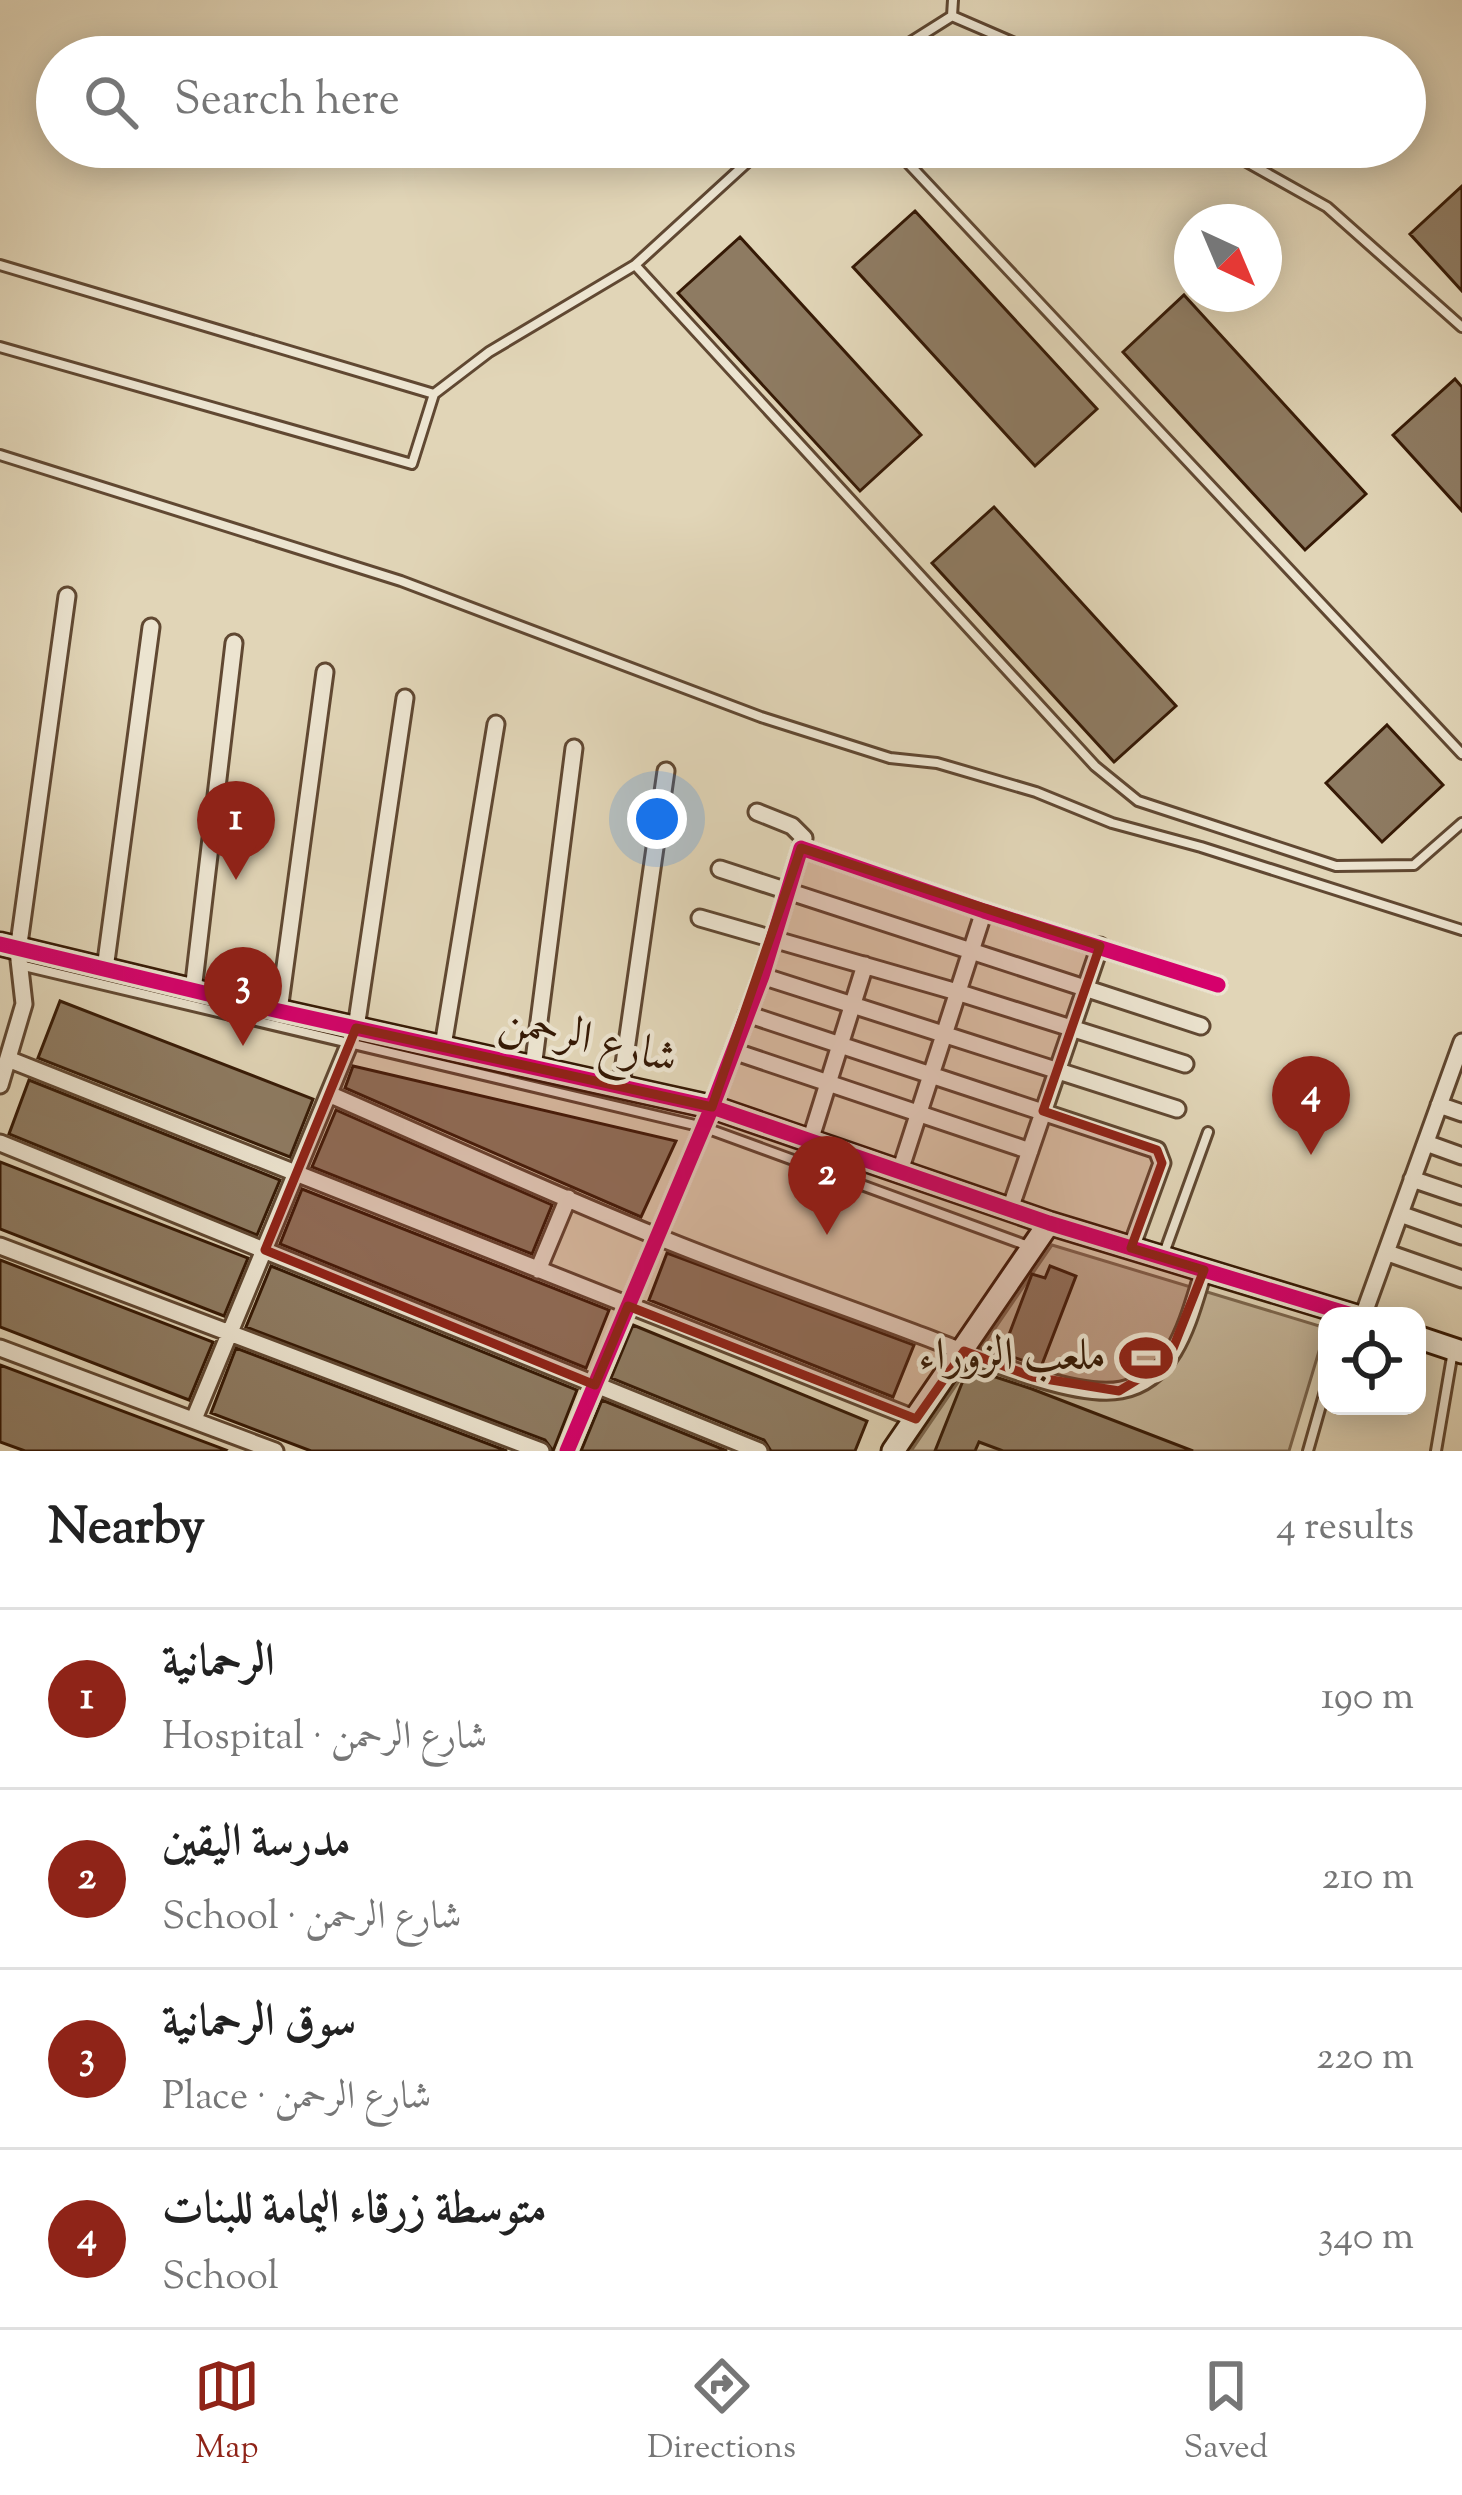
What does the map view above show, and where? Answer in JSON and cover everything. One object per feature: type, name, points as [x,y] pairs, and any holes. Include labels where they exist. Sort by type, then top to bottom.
[{"type":"street","points":[[0,1085],[24,1004],[9,953],[67,596]]},
{"type":"street","points":[[105,969],[151,626]]},
{"type":"street","points":[[193,991],[233,643]]},
{"type":"street","points":[[279,1011],[325,672]]},
{"type":"street","points":[[194,1419],[353,1036],[404,698]]},
{"type":"street","points":[[443,1046],[496,724]]},
{"type":"street","points":[[533,1068],[574,748]]},
{"type":"street","points":[[620,1085],[666,771]]},
{"type":"street","points":[[567,1451],[708,1117],[762,976],[804,838],[799,831],[758,812]]},
{"type":"street","points":[[801,848],[1218,985]]},
{"type":"street","points":[[720,869],[1201,1026]]},
{"type":"street","points":[[899,1174],[983,911]]},
{"type":"street","points":[[700,918],[1185,1064]]},
{"type":"street","points":[[1010,1209],[1100,946]]},
{"type":"street","name":"شارع الرحمن","points":[[9,953],[105,969],[279,1011],[353,1036],[443,1046],[620,1085],[708,1117],[810,1141],[1049,1223],[1327,1307]]},
{"type":"street","points":[[810,1141],[865,965]]},
{"type":"street","points":[[762,976],[1177,1109]]},
{"type":"street","points":[[747,1014],[1157,1150],[1161,1156],[1132,1248]]},
{"type":"street","points":[[1358,1307],[1388,1253],[1439,1106],[1456,1073],[1462,1042]]},
{"type":"street","points":[[733,1051],[1030,1151]]},
{"type":"street","points":[[8,1059],[916,1419]]},
{"type":"street","points":[[331,1095],[657,1237],[1033,1377],[1097,1391],[1137,1385],[1168,1361],[1181,1340],[1204,1270]]},
{"type":"street","points":[[1439,1106],[1462,1113]]},
{"type":"street","points":[[0,1143],[759,1451]]},
{"type":"street","points":[[1426,1143],[1462,1156]]},
{"type":"street","points":[[1412,1179],[1462,1196]]},
{"type":"street","points":[[538,1270],[568,1198]]},
{"type":"street","points":[[1400,1214],[1462,1236]]},
{"type":"street","points":[[893,1451],[1049,1223]]},
{"type":"street","points":[[0,1246],[541,1451]]},
{"type":"street","points":[[1388,1253],[1462,1279]]},
{"type":"street","points":[[1426,1340],[1458,1351]]},
{"type":"street","points":[[0,1348],[275,1451]]},
{"type":"lane","points":[[952,0],[952,16]]},
{"type":"lane","points":[[920,36],[952,16]]},
{"type":"lane","points":[[952,16],[998,36]]},
{"type":"lane","points":[[0,347],[412,464],[434,394],[489,352],[635,265],[741,168]]},
{"type":"lane","points":[[913,168],[1462,754]]},
{"type":"lane","points":[[1258,168],[1328,207],[1462,327]]},
{"type":"lane","points":[[635,265],[1095,766],[1138,800],[1336,866],[1414,865],[1462,823]]},
{"type":"lane","points":[[0,266],[434,394]]},
{"type":"lane","points":[[0,455],[400,581],[847,745],[997,780],[1112,823],[1462,930]]},
{"type":"lane","points":[[9,953],[708,1117],[1033,1248]]},
{"type":"lane","points":[[1162,1258],[1208,1132]]},
{"type":"lane","points":[[1436,1451],[1458,1351]]},
{"type":"lane","points":[[1308,1451],[1318,1415]]},
{"type":"highlighted area","points":[[801,848],[1100,946],[1043,1111],[1157,1150],[1162,1163],[1131,1248],[1204,1270],[1168,1361],[1119,1391],[1033,1377],[964,1351],[916,1419],[628,1306],[595,1385],[265,1250],[356,1028],[712,1107]]},
{"type":"shaded area","name":"ملعب الزوراء","points":[[1052,1245],[1318,1326],[1318,1355],[1289,1451],[911,1451]]},
{"type":"building","points":[[1462,186],[1462,291],[1410,234]]},
{"type":"building","points":[[915,211],[1097,409],[1035,466],[853,267]]},
{"type":"building","points":[[740,237],[921,435],[860,491],[678,293]]},
{"type":"building","points":[[1174,304],[1174,312],[1200,312],[1366,494],[1305,550],[1123,352]]},
{"type":"building","points":[[1455,379],[1462,387],[1462,511],[1393,435]]},
{"type":"building","points":[[994,507],[1176,706],[1114,762],[932,563]]},
{"type":"building","points":[[1387,725],[1443,785],[1382,842],[1326,783]]},
{"type":"building","points":[[60,1001],[313,1099],[290,1157],[38,1058]]},
{"type":"building","points":[[353,1066],[676,1141],[641,1217],[345,1088]]},
{"type":"building","points":[[29,1080],[280,1180],[257,1235],[9,1134]]},
{"type":"building","points":[[336,1110],[552,1205],[532,1254],[312,1167]]},
{"type":"building","points":[[0,1162],[248,1258],[224,1316],[0,1229]]},
{"type":"building","points":[[302,1189],[609,1310],[586,1368],[280,1244]]},
{"type":"building","points":[[667,1253],[914,1345],[893,1397],[649,1300]]},
{"type":"building","points":[[0,1260],[213,1342],[189,1400],[0,1327]]},
{"type":"building","points":[[271,1266],[577,1390],[553,1451],[545,1440],[246,1327]]},
{"type":"building","points":[[1050,1266],[1076,1276],[1041,1367],[1002,1353],[1032,1274],[1045,1278]]},
{"type":"building","points":[[633,1325],[867,1421],[855,1451],[771,1451],[764,1440],[611,1378]]},
{"type":"building","points":[[236,1348],[507,1451],[311,1451],[211,1413]]},
{"type":"building","points":[[0,1365],[226,1450],[25,1451],[0,1442]]},
{"type":"building","points":[[968,1368],[1193,1451],[1003,1451],[979,1442],[975,1451],[935,1451]]},
{"type":"building","points":[[602,1400],[727,1451],[581,1451]]},
{"type":"cycle path","points":[[567,1451],[712,1107],[762,976],[801,848],[1218,985]]},
{"type":"cycle path","points":[[0,944],[712,1107],[1049,1223],[1325,1307]]},
{"type":"place","name":"الرحمانية","points":[[236,880]]},
{"type":"place","name":"سوق الرحمانية","points":[[243,1046]]},
{"type":"place","name":"متوسطة زرقاء اليمامة للبنات","points":[[1311,1155]]},
{"type":"place","name":"مدرسة اليقين","points":[[827,1235]]},
{"type":"place","name":"ملعب الزوراء","points":[[1146,1358]]}]
